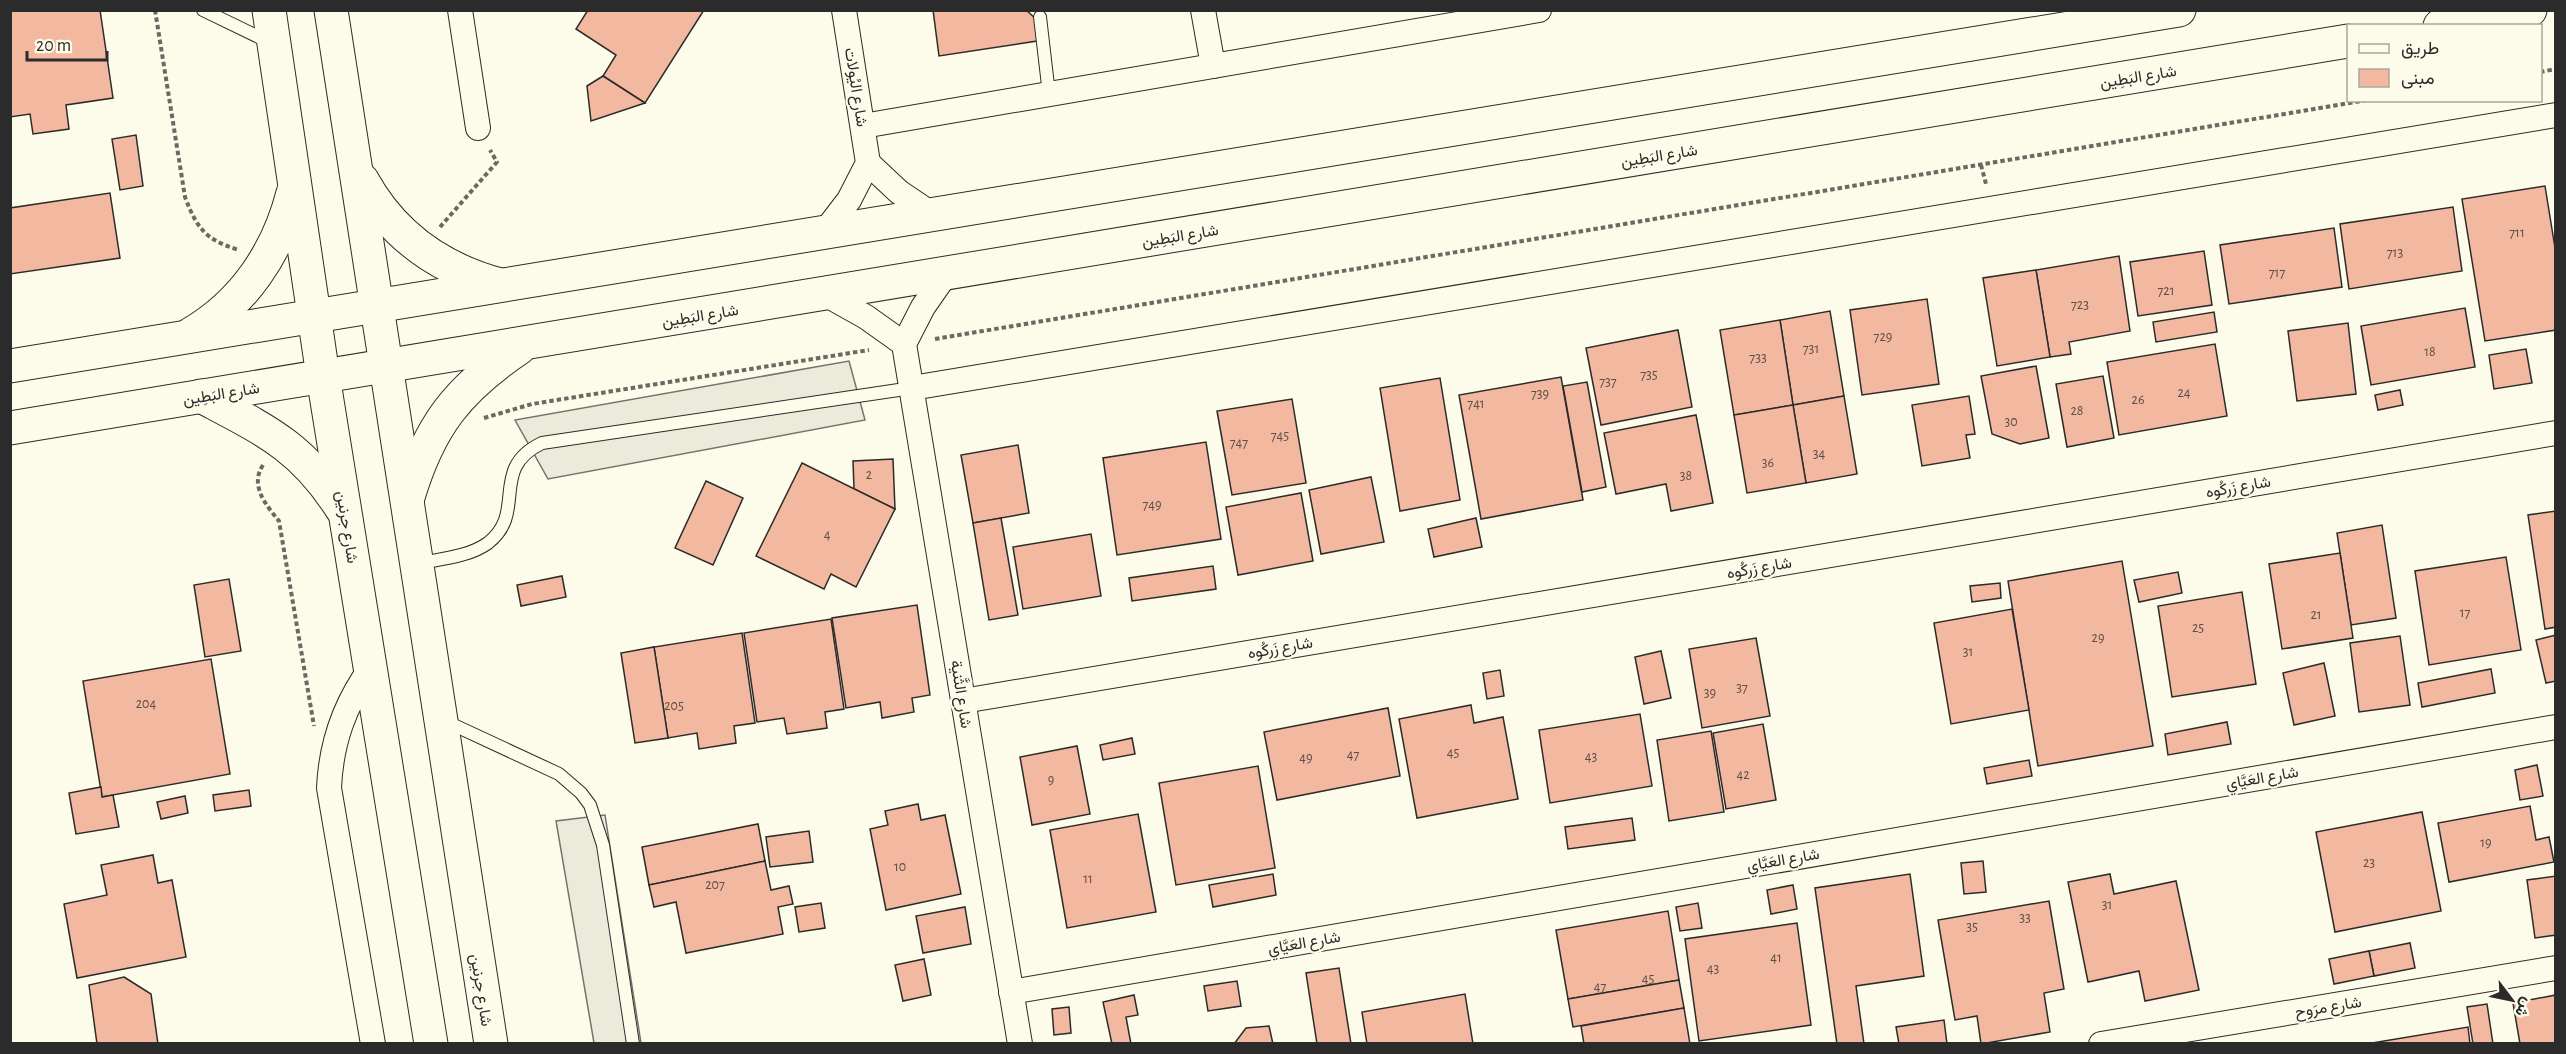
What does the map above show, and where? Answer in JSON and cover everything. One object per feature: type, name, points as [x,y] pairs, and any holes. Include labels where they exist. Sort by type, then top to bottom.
[{"type":"main road","name":"شارع جرنين","points":[[269,10],[323,376],[430,1044]]},
{"type":"main road","points":[[10,366],[2179,10]]},
{"type":"main road","points":[[2451,24],[2530,10]]},
{"type":"main road","name":"شارع جرنين","points":[[334,12],[406,502],[491,1044]]},
{"type":"main road","name":"شارع البَطِين","points":[[10,428],[2347,41]]},
{"type":"main road","points":[[356,171],[384,214],[421,250],[461,273],[505,286]]},
{"type":"main road","points":[[184,338],[225,310],[258,272],[281,231],[295,186]]},
{"type":"main road","points":[[406,502],[428,442],[445,415],[481,375],[526,344]]},
{"type":"main road","points":[[201,396],[257,425],[282,441],[307,463],[329,488],[346,516]]},
{"type":"street","points":[[460,10],[478,128]]},
{"type":"street","name":"شارع اليُولات","points":[[844,10],[868,163]]},
{"type":"street","points":[[1203,10],[1213,66]]},
{"type":"street","points":[[863,126],[1539,10]]},
{"type":"street","points":[[912,388],[2556,116]]},
{"type":"street","points":[[824,234],[849,200],[868,163],[899,192],[933,215]]},
{"type":"street","points":[[825,294],[866,317],[904,344],[923,307],[946,274]]},
{"type":"street","name":"شارع الثَّنية","points":[[904,344],[1020,1044]]},
{"type":"street","name":"شارع زَركُوه","points":[[963,701],[2556,433]]},
{"type":"street","points":[[371,668],[343,715],[333,751],[330,788],[373,1044]]},
{"type":"street","name":"شارع العَيَّاي","points":[[1011,992],[2556,727]]},
{"type":"street","name":"شارع مرَوح","points":[[2101,1044],[2556,969]]},
{"type":"lane","points":[[203,10],[274,45]]},
{"type":"lane","points":[[1040,17],[1049,94]]},
{"type":"lane","points":[[416,564],[477,549],[496,535],[508,514],[511,477],[515,466],[531,448],[542,443],[912,388]]},
{"type":"lane","points":[[440,718],[559,774],[581,793],[590,805],[601,838],[633,1044]]},
{"type":"path","points":[[155,10],[185,197],[194,221],[216,243],[243,251]]},
{"type":"path","points":[[445,415],[465,420],[481,418],[532,404],[2356,102]]},
{"type":"path","points":[[421,250],[497,162],[478,128]]},
{"type":"shaded area","points":[[849,361],[865,420],[548,479],[515,420]]},
{"type":"shaded area","points":[[605,815],[641,1043],[594,1043],[556,821]]},
{"type":"building","points":[[10,10],[100,10],[113,98],[66,105],[69,129],[33,134],[30,114],[10,117]]},
{"type":"building","points":[[588,10],[704,10],[645,103],[603,76],[616,55],[576,29]]},
{"type":"building","points":[[933,10],[1026,10],[1036,19],[1037,41],[939,56]]},
{"type":"building","points":[[603,76],[645,103],[591,121],[587,86]]},
{"type":"building","points":[[136,135],[143,186],[120,190],[112,139]]},
{"type":"building","points":[[2545,186],[2556,254],[2556,330],[2485,341],[2462,199]]},
{"type":"building","points":[[110,193],[120,258],[10,274],[10,208]]},
{"type":"building","points":[[2453,207],[2462,271],[2349,289],[2340,224]]},
{"type":"building","points":[[2334,228],[2342,287],[2229,304],[2220,245]]},
{"type":"building","points":[[2204,251],[2212,305],[2138,316],[2130,262]]},
{"type":"building","points":[[2119,256],[2130,331],[2069,342],[2071,354],[2050,357],[2036,270]]},
{"type":"building","points":[[2036,270],[2050,357],[1997,366],[1983,278]]},
{"type":"building","points":[[1927,299],[1939,384],[1862,395],[1850,310]]},
{"type":"building","points":[[2465,308],[2475,367],[2371,385],[2361,326]]},
{"type":"building","points":[[1830,311],[1844,396],[1793,405],[1780,320]]},
{"type":"building","points":[[2214,312],[2217,332],[2156,342],[2153,322]]},
{"type":"building","points":[[1780,320],[1793,405],[1734,415],[1720,330]]},
{"type":"building","points":[[2348,323],[2356,394],[2297,401],[2288,331]]},
{"type":"building","points":[[1678,330],[1692,407],[1601,425],[1586,348]]},
{"type":"building","points":[[2215,344],[2227,416],[2119,435],[2107,362]]},
{"type":"building","points":[[2526,349],[2532,383],[2494,389],[2489,355]]},
{"type":"building","points":[[2036,366],[2049,438],[2020,444],[1992,434],[1981,376]]},
{"type":"building","points":[[2103,376],[2114,438],[2067,447],[2056,384]]},
{"type":"building","points":[[1561,377],[1583,500],[1481,519],[1459,395]]},
{"type":"building","points":[[1440,378],[1460,500],[1400,511],[1380,388]]},
{"type":"building","points":[[1587,382],[1606,487],[1582,492],[1563,386]]},
{"type":"building","points":[[2400,390],[2403,405],[2378,410],[2375,395]]},
{"type":"building","points":[[1844,396],[1857,474],[1806,483],[1793,405]]},
{"type":"building","points":[[1969,396],[1975,434],[1966,435],[1970,458],[1922,466],[1912,405]]},
{"type":"building","points":[[1292,399],[1306,483],[1232,495],[1217,411]]},
{"type":"building","points":[[1793,405],[1806,483],[1747,493],[1734,415]]},
{"type":"building","points":[[1696,415],[1713,503],[1671,511],[1666,484],[1616,494],[1604,433]]},
{"type":"building","points":[[1206,442],[1221,539],[1117,555],[1103,458]]},
{"type":"building","points":[[1018,445],[1029,513],[973,523],[961,455]]},
{"type":"building","points":[[893,459],[895,509],[854,489],[853,461]]},
{"type":"building","points":[[802,463],[895,509],[856,587],[831,574],[824,589],[756,556]]},
{"type":"building","points":[[1371,477],[1384,542],[1321,554],[1309,490]]},
{"type":"building","points":[[706,481],[743,498],[713,565],[675,548]]},
{"type":"building","points":[[1301,493],[1313,561],[1238,575],[1226,507]]},
{"type":"building","points":[[2556,511],[2556,627],[2545,629],[2528,515]]},
{"type":"building","points":[[1001,518],[1018,615],[989,620],[973,523]]},
{"type":"building","points":[[1476,518],[1482,547],[1434,557],[1428,529]]},
{"type":"building","points":[[2382,525],[2396,618],[2351,625],[2337,533]]},
{"type":"building","points":[[1091,534],[1101,596],[1023,609],[1013,547]]},
{"type":"building","points":[[2340,553],[2353,638],[2282,649],[2269,564]]},
{"type":"building","points":[[2506,557],[2521,650],[2429,665],[2415,571]]},
{"type":"building","points":[[2122,561],[2153,746],[2038,766],[2008,581]]},
{"type":"building","points":[[1213,566],[1216,589],[1132,601],[1129,578]]},
{"type":"building","points":[[2178,572],[2182,593],[2139,602],[2134,580]]},
{"type":"building","points":[[562,576],[566,597],[521,606],[517,585]]},
{"type":"building","points":[[229,579],[241,651],[205,657],[194,585]]},
{"type":"building","points":[[2000,583],[2001,598],[1972,602],[1970,586]]},
{"type":"building","points":[[2242,592],[2256,684],[2172,697],[2158,606]]},
{"type":"building","points":[[917,605],[930,695],[912,698],[914,712],[882,718],[880,702],[846,708],[832,618]]},
{"type":"building","points":[[2012,609],[2029,710],[1951,724],[1934,623]]},
{"type":"building","points":[[831,619],[844,709],[825,712],[827,728],[787,734],[784,718],[757,722],[744,633]]},
{"type":"building","points":[[742,633],[755,723],[734,726],[736,743],[699,749],[697,733],[668,738],[654,647]]},
{"type":"building","points":[[2556,635],[2556,681],[2546,683],[2536,640]]},
{"type":"building","points":[[2400,636],[2410,705],[2359,712],[2350,643]]},
{"type":"building","points":[[1756,638],[1770,716],[1702,728],[1689,649]]},
{"type":"building","points":[[654,647],[668,738],[635,743],[621,653]]},
{"type":"building","points":[[1661,651],[1671,698],[1644,704],[1635,657]]},
{"type":"building","points":[[211,659],[230,774],[102,797],[83,681]]},
{"type":"building","points":[[2324,663],[2335,716],[2294,725],[2283,673]]},
{"type":"building","points":[[2491,669],[2495,693],[2422,707],[2418,683]]},
{"type":"building","points":[[1500,670],[1504,696],[1487,699],[1483,673]]},
{"type":"building","points":[[1471,705],[1474,723],[1503,717],[1518,799],[1417,818],[1399,719]]},
{"type":"building","points":[[1388,708],[1400,776],[1277,800],[1264,732]]},
{"type":"building","points":[[1640,714],[1652,786],[1550,803],[1539,730]]},
{"type":"building","points":[[2227,722],[2231,744],[2168,755],[2165,734]]},
{"type":"building","points":[[1763,724],[1776,800],[1726,809],[1713,733]]},
{"type":"building","points":[[1711,731],[1724,812],[1669,821],[1657,740]]},
{"type":"building","points":[[1132,738],[1135,754],[1103,760],[1100,745]]},
{"type":"building","points":[[1077,746],[1090,814],[1032,825],[1020,757]]},
{"type":"building","points":[[2029,760],[2032,776],[1987,784],[1984,768]]},
{"type":"building","points":[[2537,765],[2543,796],[2520,800],[2515,770]]},
{"type":"building","points":[[1258,766],[1275,868],[1176,885],[1159,783]]},
{"type":"building","points":[[101,787],[102,797],[113,795],[119,827],[76,834],[69,793]]},
{"type":"building","points":[[249,790],[251,806],[215,811],[213,795]]},
{"type":"building","points":[[185,796],[188,813],[161,819],[157,802]]},
{"type":"building","points":[[918,804],[921,820],[945,815],[961,894],[886,910],[870,829],[888,825],[885,811]]},
{"type":"building","points":[[2530,806],[2536,840],[2549,837],[2554,862],[2449,882],[2438,823]]},
{"type":"building","points":[[2422,812],[2441,911],[2335,932],[2316,832]]},
{"type":"building","points":[[1138,814],[1156,912],[1067,928],[1050,830]]},
{"type":"building","points":[[1632,818],[1635,840],[1568,849],[1565,827]]},
{"type":"building","points":[[758,824],[765,861],[649,885],[642,847]]},
{"type":"building","points":[[809,831],[813,862],[770,867],[766,837]]},
{"type":"building","points":[[153,855],[158,883],[172,880],[186,957],[77,978],[64,904],[107,895],[101,865]]},
{"type":"building","points":[[765,861],[771,890],[789,886],[793,904],[778,907],[783,934],[686,953],[676,902],[654,907],[649,885]]},
{"type":"building","points":[[1983,861],[1986,892],[1964,894],[1961,863]]},
{"type":"building","points":[[1273,874],[1276,895],[1213,907],[1209,885]]},
{"type":"building","points":[[1910,874],[1924,976],[1856,986],[1864,1044],[1837,1044],[1815,888]]},
{"type":"building","points":[[2110,874],[2114,894],[2176,881],[2199,990],[2145,1001],[2139,971],[2088,982],[2068,882]]},
{"type":"building","points":[[2556,876],[2556,935],[2535,938],[2527,880]]},
{"type":"building","points":[[1793,885],[1797,909],[1771,914],[1767,890]]},
{"type":"building","points":[[2049,901],[2064,989],[2044,993],[2050,1032],[1981,1044],[1977,1016],[1955,1020],[1938,920]]},
{"type":"building","points":[[821,903],[825,928],[799,932],[795,907]]},
{"type":"building","points":[[1698,903],[1702,928],[1680,931],[1676,907]]},
{"type":"building","points":[[965,907],[971,944],[923,953],[916,916]]},
{"type":"building","points":[[1668,911],[1679,980],[1568,999],[1556,930]]},
{"type":"building","points":[[1797,923],[1811,1025],[1699,1041],[1685,939]]},
{"type":"building","points":[[2410,943],[2415,968],[2374,976],[2369,951]]},
{"type":"building","points":[[2369,951],[2374,976],[2334,984],[2329,959]]},
{"type":"building","points":[[924,959],[931,995],[903,1001],[895,965]]},
{"type":"building","points":[[1339,968],[1351,1044],[1317,1044],[1306,973]]},
{"type":"building","points":[[124,977],[151,994],[158,1044],[97,1044],[89,985]]},
{"type":"building","points":[[1679,980],[1684,1008],[1573,1027],[1568,999]]},
{"type":"building","points":[[1237,981],[1241,1006],[1208,1011],[1204,986]]},
{"type":"building","points":[[1465,994],[1473,1044],[1367,1044],[1362,1012]]},
{"type":"building","points":[[1134,995],[1138,1015],[1126,1017],[1131,1044],[1112,1044],[1103,1002]]},
{"type":"building","points":[[2556,995],[2556,1044],[2520,1044],[2513,1003]]},
{"type":"building","points":[[2487,1004],[2493,1044],[2473,1044],[2467,1007]]},
{"type":"building","points":[[1069,1007],[1071,1033],[1054,1035],[1052,1009]]},
{"type":"building","points":[[1684,1008],[1690,1044],[1584,1044],[1581,1026]]},
{"type":"building","points":[[1944,1020],[1947,1044],[1899,1044],[1896,1027]]},
{"type":"building","points":[[1269,1026],[1273,1044],[1234,1044],[1246,1028]]},
{"type":"building","points":[[2468,1027],[2470,1044],[2366,1044]]}]
